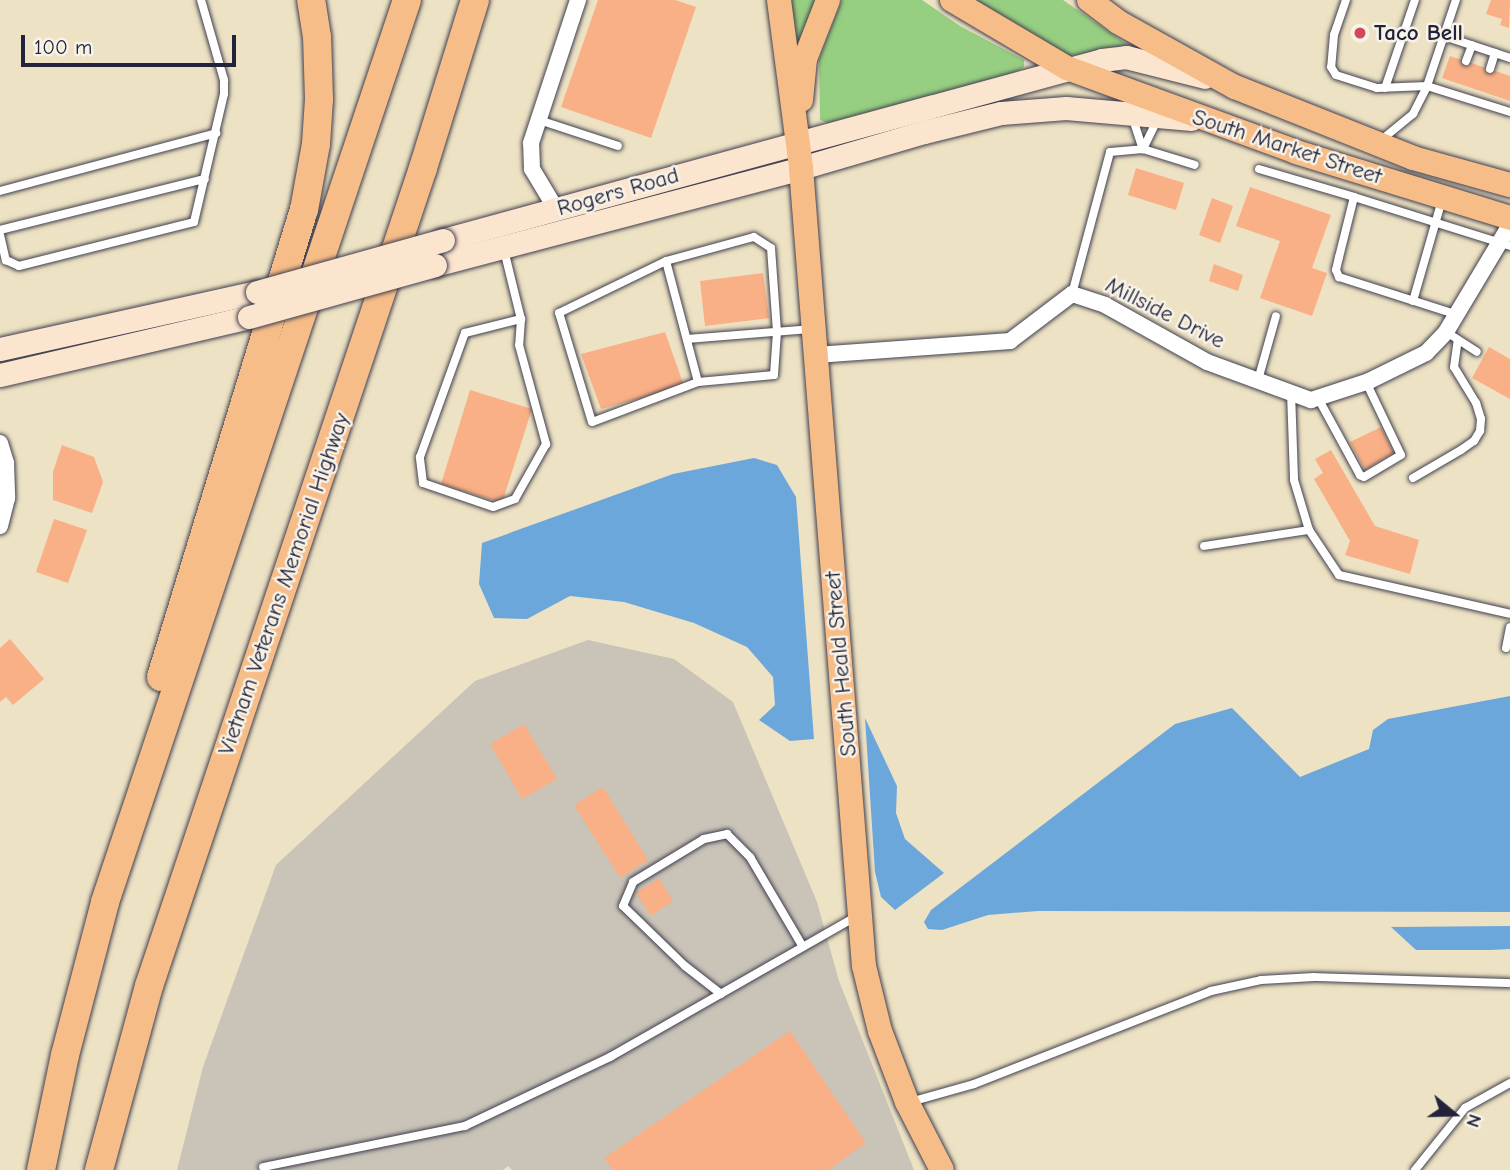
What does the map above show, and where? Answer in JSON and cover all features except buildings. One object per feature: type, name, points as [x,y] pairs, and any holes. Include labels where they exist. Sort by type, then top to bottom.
[{"type":"highway","points":[[105,902],[121,801],[304,210],[316,144],[319,99],[317,37],[311,0]]},
{"type":"highway","points":[[41,1170],[68,1042],[105,902],[407,0]]},
{"type":"highway","name":"Vietnam Veterans Memorial Highway","points":[[99,1170],[149,986],[423,168],[475,0]]},
{"type":"highway","points":[[423,168],[492,0]]},
{"type":"main road","name":"South Heald Street","points":[[779,0],[801,168],[864,966],[880,1031],[907,1102],[942,1170]]},
{"type":"main road","name":"South Heald Street","points":[[796,143],[806,59],[828,0]]},
{"type":"main road","name":"South Market Street","points":[[952,0],[1067,68],[1203,120],[1510,218]]},
{"type":"main road","name":"South Market Street","points":[[1088,0],[1118,22],[1235,87],[1377,144],[1510,185]]},
{"type":"street","points":[[556,209],[532,169],[531,143],[578,0]]},
{"type":"street","name":"Rogers Road","points":[[0,349],[257,292],[1067,68],[1126,57],[1166,65],[1235,87]]},
{"type":"street","name":"Rogers Road","points":[[0,375],[249,317],[1001,113],[1066,108],[1203,120]]},
{"type":"street","points":[[1317,398],[1402,367],[1452,336],[1455,314],[1503,245],[1510,225]]},
{"type":"street","name":"Millside Drive","points":[[816,355],[1010,341],[1072,294],[1105,304],[1207,362],[1311,400],[1317,398]]},
{"type":"street","points":[[0,443],[6,463],[7,498],[0,526]]},
{"type":"lane","points":[[201,0],[224,80],[216,133],[197,215],[187,225],[19,266],[6,260],[0,233],[205,179]]},
{"type":"lane","points":[[1346,0],[1334,35],[1331,67],[1336,75],[1385,88],[1427,86],[1507,111],[1507,100]]},
{"type":"lane","points":[[1385,88],[1415,0]]},
{"type":"lane","points":[[1377,144],[1413,114],[1427,86],[1456,0]]},
{"type":"lane","points":[[1444,36],[1510,58]]},
{"type":"lane","points":[[1466,61],[1472,45]]},
{"type":"lane","points":[[1490,69],[1495,53]]},
{"type":"lane","points":[[1455,95],[1459,84]]},
{"type":"lane","points":[[1478,102],[1482,91]]},
{"type":"lane","points":[[1131,113],[1143,149]]},
{"type":"lane","points":[[1143,149],[1158,116]]},
{"type":"lane","points":[[539,120],[618,146]]},
{"type":"lane","points":[[0,191],[216,133]]},
{"type":"lane","points":[[1072,294],[1110,152],[1143,149],[1195,165]]},
{"type":"lane","points":[[1259,169],[1503,245]]},
{"type":"lane","points":[[1354,197],[1336,270],[1339,277],[1455,314]]},
{"type":"lane","points":[[1413,300],[1443,197]]},
{"type":"lane","points":[[754,237],[771,248],[777,332],[774,375],[698,382],[592,422],[559,313],[666,261],[754,237]]},
{"type":"lane","points":[[504,247],[521,319],[519,345],[546,444],[515,499],[493,508],[423,483],[420,457],[465,332],[521,319]]},
{"type":"lane","points":[[666,261],[698,382]]},
{"type":"lane","points":[[1258,380],[1276,316]]},
{"type":"lane","points":[[687,339],[813,329]]},
{"type":"lane","points":[[1452,336],[1477,352]]},
{"type":"lane","points":[[1413,478],[1474,441],[1480,431],[1481,419],[1476,403],[1454,367],[1452,336]]},
{"type":"lane","points":[[1317,398],[1360,475],[1364,477],[1401,455],[1366,382]]},
{"type":"lane","points":[[1291,392],[1294,480],[1309,530],[1339,575],[1510,614]]},
{"type":"lane","points":[[1204,546],[1309,530]]},
{"type":"lane","points":[[1506,648],[1510,627]]},
{"type":"lane","points":[[721,994],[685,966],[623,906],[633,882],[684,850],[704,839],[727,834],[750,857],[803,947]]},
{"type":"lane","points":[[263,1167],[465,1126],[610,1057],[861,914]]},
{"type":"lane","points":[[907,1102],[974,1084],[1211,991],[1261,980],[1314,977],[1510,983]]},
{"type":"lane","points":[[1416,1170],[1465,1108],[1510,1083]]},
{"type":"shaded area","points":[[588,640],[674,659],[733,702],[817,902],[839,981],[914,1170],[512,1170],[508,1166],[503,1170],[177,1170],[203,1067],[276,865],[475,681]]},
{"type":"green space","points":[[791,0],[818,0],[802,42],[794,41]]},
{"type":"green space","points":[[842,0],[922,0],[960,26],[1024,60],[1024,67],[1014,73],[828,123],[820,120],[819,59]]},
{"type":"green space","points":[[976,0],[1063,0],[1128,45],[1070,56]]},
{"type":"water","points":[[754,458],[777,465],[796,497],[814,739],[790,741],[759,720],[775,705],[773,677],[747,647],[694,623],[624,602],[570,596],[527,619],[494,618],[479,584],[482,543],[673,474]]},
{"type":"water","points":[[1510,696],[1510,912],[1038,911],[988,915],[942,930],[928,929],[924,922],[931,910],[1175,724],[1232,708],[1300,777],[1369,749],[1373,730],[1388,719]]},
{"type":"water","points":[[865,718],[897,786],[896,813],[905,839],[944,873],[895,910],[881,897],[875,872]]},
{"type":"water","points":[[1510,926],[1510,949],[1491,950],[1416,950],[1391,927]]},
{"type":"place","name":"Taco Bell","points":[[1360,33]]}]
